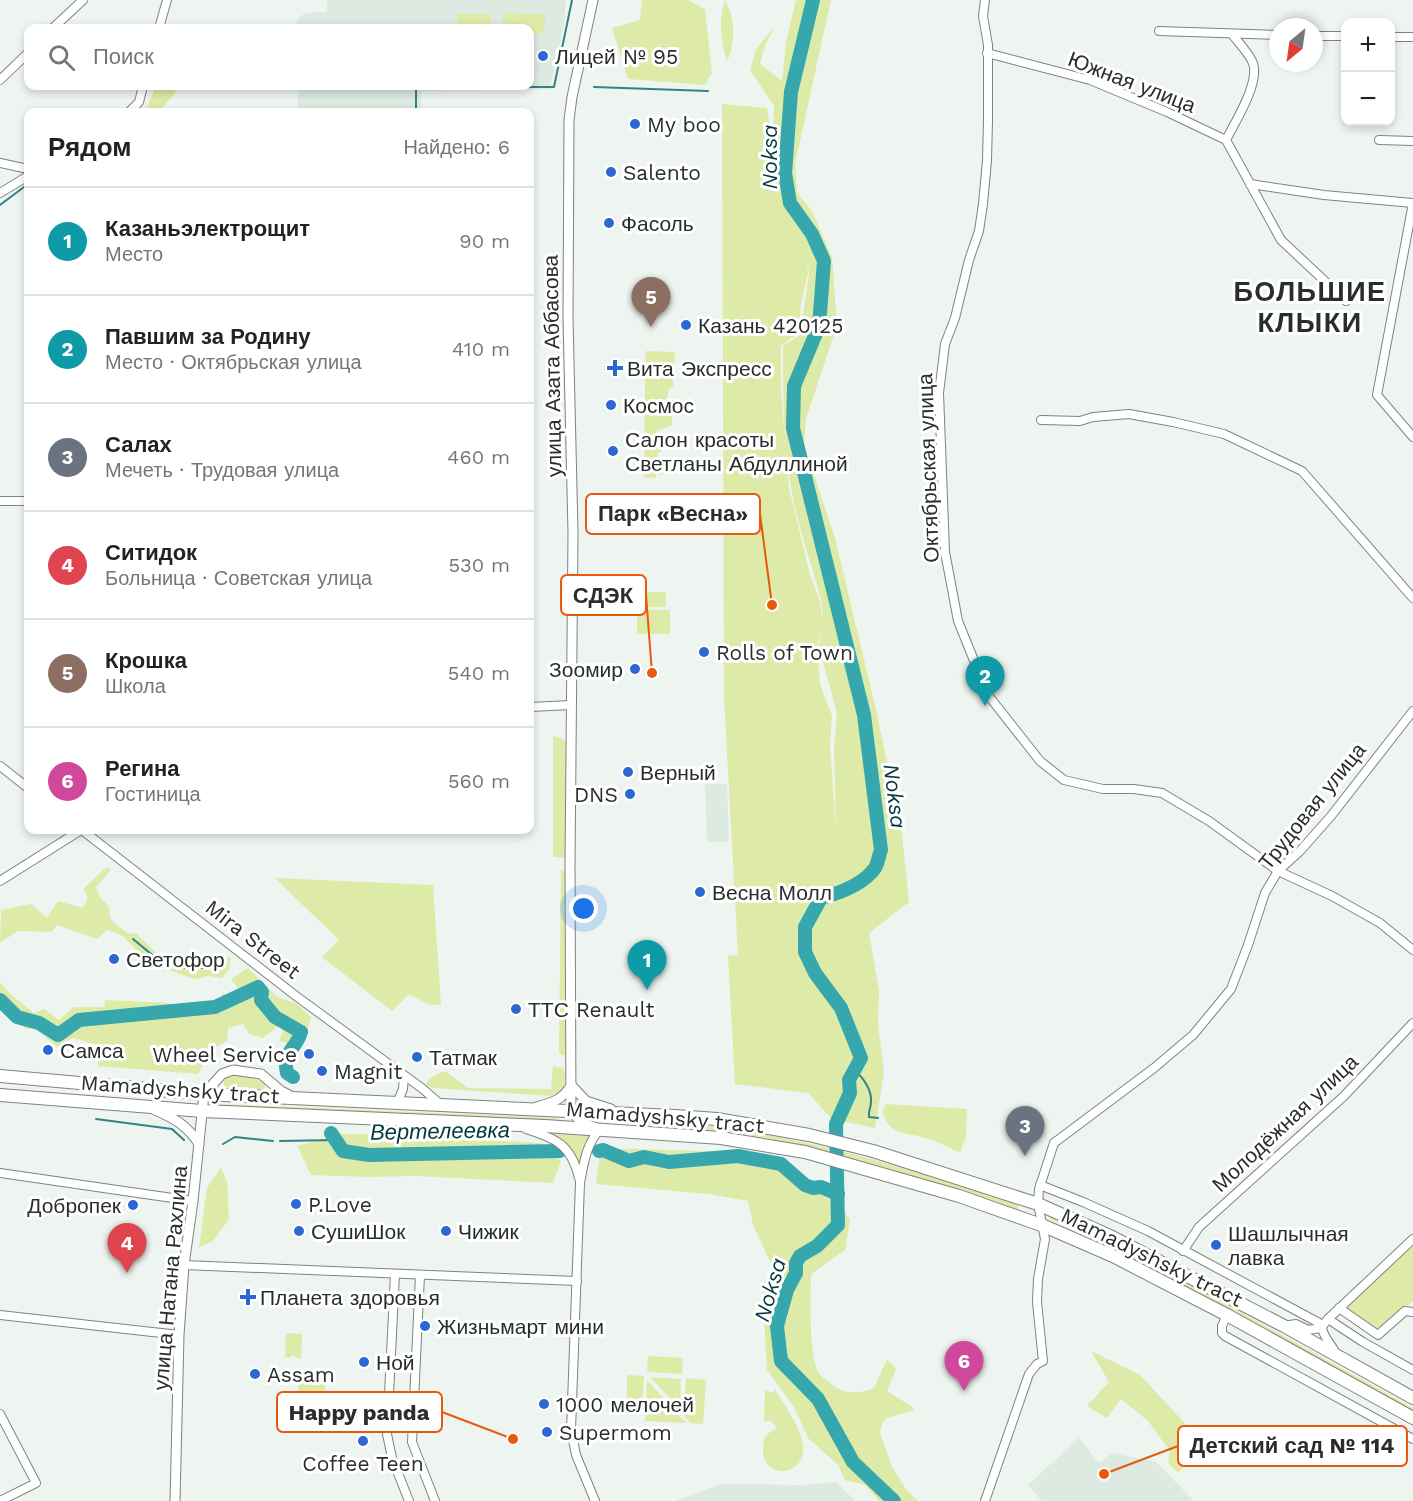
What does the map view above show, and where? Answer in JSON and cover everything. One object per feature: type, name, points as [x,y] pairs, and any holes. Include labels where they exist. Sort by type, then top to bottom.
[{"type":"main road","name":"Mamadyshsky tract","points":[[0,1076],[204,1094],[624,1112],[717,1119],[809,1135],[873,1151],[1038,1204],[1112,1237],[1284,1326],[1413,1398]]},
{"type":"main road","name":"Mamadyshsky tract","points":[[0,1095],[202,1111],[600,1129],[721,1138],[805,1152],[960,1196],[1044,1226],[1122,1260],[1413,1418]]},
{"type":"street","points":[[57,24],[82,0]]},
{"type":"street","points":[[160,24],[167,0]]},
{"type":"street","name":"улица Азата Аббасова","points":[[571,1110],[570,866],[573,532],[568,318],[569,120],[593,0]]},
{"type":"street","name":"Октябрьская улица","points":[[984,0],[983,16],[987,53],[987,160],[983,204],[979,231],[969,260],[955,318],[945,344],[939,393],[945,552],[958,621],[988,695],[1040,761],[1064,780],[1103,789],[1134,789],[1162,794],[1209,821],[1278,872],[1332,896],[1380,923],[1413,950]]},
{"type":"street","points":[[1159,31],[1269,35]]},
{"type":"street","points":[[1232,34],[1253,62],[1254,71],[1250,90],[1226,140],[1281,240],[1346,301]]},
{"type":"street","points":[[1323,36],[1341,36]]},
{"type":"street","points":[[1395,37],[1413,38]]},
{"type":"street","name":"Южная улица","points":[[987,53],[1090,80],[1167,112],[1226,140]]},
{"type":"street","points":[[0,80],[24,57]]},
{"type":"street","points":[[133,108],[139,102],[142,90]]},
{"type":"street","points":[[1379,140],[1413,141]]},
{"type":"street","points":[[0,163],[24,168]]},
{"type":"street","points":[[0,193],[24,178]]},
{"type":"street","points":[[1250,184],[1324,195],[1413,203],[1377,395],[1413,437]]},
{"type":"street","points":[[1041,420],[1080,421],[1093,417],[1129,414],[1173,422],[1224,435],[1302,471],[1413,598]]},
{"type":"street","points":[[0,501],[24,501]]},
{"type":"street","points":[[534,707],[571,705]]},
{"type":"street","name":"Трудовая улица","points":[[1038,1204],[1040,1185],[1054,1143],[1154,1068],[1193,1035],[1231,989],[1265,893],[1278,872],[1331,816],[1413,711]]},
{"type":"street","points":[[0,766],[24,785]]},
{"type":"street","points":[[0,881],[75,834]]},
{"type":"street","name":"Mira Street","points":[[86,834],[440,1104]]},
{"type":"street","name":"Молодёжная улица","points":[[1183,1251],[1199,1227],[1344,1096],[1413,1023]]},
{"type":"street","points":[[204,1094],[222,1074],[233,1070],[261,1074],[281,1091],[302,1099]]},
{"type":"street","points":[[397,1103],[403,1089],[404,1076]]},
{"type":"street","points":[[531,1108],[558,1100],[571,1086],[586,1101],[595,1106],[624,1112]]},
{"type":"street","name":"улица Натана Рахлина","points":[[175,1501],[179,1335],[184,1265],[194,1200],[204,1094]]},
{"type":"street","points":[[146,1107],[182,1123],[193,1134],[198,1144]]},
{"type":"street","points":[[571,1110],[578,1120],[600,1129],[585,1154],[580,1183],[571,1430],[576,1455],[595,1501]]},
{"type":"street","points":[[513,1124],[556,1140],[564,1146],[572,1156],[580,1183]]},
{"type":"street","points":[[0,1173],[194,1200]]},
{"type":"street","points":[[1040,1185],[1148,1231],[1413,1370]]},
{"type":"street","points":[[986,1501],[1029,1374],[1037,1364],[1043,1361],[1037,1302],[1038,1279],[1045,1239],[1038,1204]]},
{"type":"street","points":[[1284,1326],[1296,1324],[1308,1330],[1324,1323],[1413,1239]]},
{"type":"street","points":[[184,1265],[577,1281]]},
{"type":"street","points":[[395,1274],[387,1434],[391,1456],[409,1501]]},
{"type":"street","points":[[420,1275],[412,1442],[435,1501]]},
{"type":"street","points":[[1339,1308],[1378,1335],[1405,1311],[1413,1312]]},
{"type":"street","points":[[0,1315],[179,1335]]},
{"type":"street","points":[[1227,1315],[1222,1326],[1222,1333],[1225,1336],[1413,1439]]},
{"type":"street","points":[[1324,1323],[1325,1337],[1333,1346],[1336,1354]]},
{"type":"street","points":[[0,1414],[36,1483],[0,1501]]},
{"type":"shaded area","name":"Лицей № 95","points":[[327,0],[566,0],[564,24],[550,89],[534,89],[534,24],[297,24],[297,19],[305,13],[327,12]]},
{"type":"shaded area","name":"Лицей № 95","points":[[298,90],[486,90],[421,91],[421,108],[298,108]]},
{"type":"shaded area","points":[[705,784],[727,784],[729,842],[707,842]]},
{"type":"shaded area","points":[[1079,1438],[1099,1463],[1112,1453],[1156,1462],[1194,1501],[1042,1501],[1028,1485]]},
{"type":"shaded area","points":[[837,1482],[855,1501],[675,1501],[721,1484],[802,1485]]},
{"type":"green space","points":[[642,0],[688,0],[705,9],[712,73],[705,85],[628,79],[612,28],[640,20]]},
{"type":"green space","points":[[725,0],[733,23],[732,47],[727,62],[721,31]]},
{"type":"green space","points":[[796,0],[831,0],[795,164],[797,192],[812,211],[832,257],[837,325],[806,419],[804,445],[835,538],[877,714],[902,835],[909,902],[869,933],[879,991],[878,1024],[884,1073],[875,1128],[832,1119],[808,1093],[735,1084],[728,956],[738,955],[724,698],[722,104],[767,108],[773,145],[774,106],[750,70],[756,49],[776,25],[765,45],[760,64],[782,81],[786,41]],"holes":[[[807,256],[809,274],[800,335],[783,346],[784,420],[793,499],[819,593],[822,617],[819,598],[810,575],[789,488],[781,389],[781,346],[799,333],[801,303],[808,274]],[[821,626],[819,648],[837,713],[834,749],[836,831],[830,746],[832,716],[820,684],[817,650]]]},
{"type":"green space","points":[[506,13],[544,14],[544,33],[534,34],[534,24],[503,24],[503,17]]},
{"type":"green space","points":[[457,14],[491,14],[491,24],[457,24]]},
{"type":"green space","points":[[154,90],[176,90],[162,108],[147,108]]},
{"type":"green space","points":[[646,351],[675,352],[674,368],[645,368]]},
{"type":"green space","points":[[645,372],[667,372],[674,386],[668,390],[668,397],[663,401],[672,407],[672,425],[656,432],[656,438],[662,442],[662,451],[658,453],[658,460],[668,464],[668,472],[660,475],[656,473],[656,478],[644,477]]},
{"type":"green space","points":[[640,592],[666,592],[666,607],[640,607]]},
{"type":"green space","points":[[637,610],[670,610],[670,634],[637,634]]},
{"type":"green space","points":[[553,736],[562,739],[568,747],[567,853],[565,858],[553,857]]},
{"type":"green space","points":[[107,867],[111,870],[96,887],[100,897],[109,907],[110,918],[115,924],[128,933],[137,934],[165,961],[181,957],[215,962],[231,957],[229,970],[222,978],[209,976],[194,979],[157,966],[142,956],[123,936],[107,930],[97,939],[57,925],[51,932],[18,931],[0,943],[1,910],[31,904],[47,918],[58,901],[83,908],[88,898],[83,889]]},
{"type":"green space","points":[[561,869],[566,873],[568,1052],[563,1056],[559,1053]]},
{"type":"green space","points":[[275,878],[433,885],[441,1005],[430,1005],[409,994],[392,1011],[322,957],[339,940]]},
{"type":"green space","points":[[248,968],[277,997],[297,1004],[311,1017],[305,1039],[293,1044],[279,1041],[283,1030],[279,1025],[263,1038],[249,1034],[243,1024],[228,1028],[227,1041],[211,1050],[198,1074],[98,1066],[98,1045],[73,1038],[57,1047],[35,1028],[26,1029],[0,1010],[0,982],[9,993],[34,1013],[44,1009],[59,1020],[74,1007],[104,1007],[105,1000],[170,1003],[171,1009],[217,1004],[223,993],[239,1005],[244,996],[231,979]]},
{"type":"green space","points":[[553,1066],[563,1068],[566,1076],[563,1089],[551,1096],[433,1088],[426,1085],[428,1080],[441,1072],[446,1072],[468,1088],[551,1089]]},
{"type":"green space","points":[[231,1075],[255,1078],[265,1084],[265,1092],[224,1089],[224,1080]]},
{"type":"green space","points":[[216,1104],[557,1118],[557,1121],[216,1108]]},
{"type":"green space","points":[[886,1104],[967,1109],[966,1136],[960,1153],[933,1140],[895,1130],[886,1121],[882,1112]]},
{"type":"green space","points":[[593,1118],[704,1126],[801,1141],[926,1175],[1019,1205],[1017,1210],[864,1161],[771,1139],[705,1130],[593,1121]]},
{"type":"green space","points":[[341,1134],[541,1143],[561,1161],[553,1183],[415,1176],[311,1175],[297,1146]]},
{"type":"green space","points":[[549,1134],[592,1135],[581,1165],[570,1149]]},
{"type":"green space","points":[[601,1148],[738,1152],[791,1165],[812,1190],[835,1201],[850,1219],[845,1250],[811,1274],[811,1327],[816,1367],[820,1375],[836,1388],[852,1392],[874,1388],[887,1359],[896,1369],[887,1391],[914,1408],[912,1411],[886,1418],[880,1433],[892,1467],[907,1491],[918,1501],[879,1501],[865,1485],[845,1480],[838,1465],[808,1438],[794,1407],[767,1370],[762,1284],[774,1270],[753,1225],[748,1201],[708,1194],[596,1184]]},
{"type":"green space","points":[[221,1167],[227,1182],[229,1219],[213,1241],[199,1247],[207,1188]]},
{"type":"green space","points":[[1051,1215],[1234,1308],[1413,1408],[1413,1413],[1188,1288],[1050,1219]]},
{"type":"green space","points":[[1413,1243],[1413,1301],[1378,1332],[1343,1307]]},
{"type":"green space","points":[[286,1333],[302,1334],[301,1358],[293,1355],[289,1358],[285,1357]]},
{"type":"green space","points":[[1091,1351],[1140,1375],[1205,1445],[1178,1473],[1168,1463],[1170,1451],[1148,1421],[1121,1399],[1107,1418],[1087,1406],[1109,1382]]},
{"type":"green space","points":[[648,1356],[683,1358],[682,1374],[647,1372]]},
{"type":"green space","points":[[627,1375],[644,1376],[642,1411],[627,1411]]},
{"type":"green space","points":[[650,1377],[681,1379],[680,1409]]},
{"type":"green space","points":[[686,1378],[706,1380],[703,1424],[691,1423],[684,1416]]},
{"type":"green space","points":[[301,1379],[325,1381],[325,1391],[322,1393],[326,1394],[325,1417],[317,1417],[312,1411],[306,1417],[298,1416],[299,1393],[301,1392],[298,1390],[298,1382]]},
{"type":"green space","points":[[647,1380],[686,1423],[645,1421]]},
{"type":"green space","points":[[765,1390],[772,1393],[775,1390],[799,1431],[803,1455],[792,1469],[776,1470],[764,1457],[765,1439],[777,1428],[771,1421],[764,1421]]},
{"type":"waterway","points":[[534,87],[554,87],[572,0]]},
{"type":"waterway","name":"Noksa","points":[[813,0],[791,92],[785,173],[790,203],[812,234],[824,261],[819,326],[794,386],[793,428],[864,715],[881,850],[876,866],[870,874],[851,888],[821,898],[805,927],[805,952],[815,973],[841,1008],[861,1058],[849,1080],[850,1093],[836,1124],[838,1225],[817,1246],[800,1256],[777,1326],[781,1361],[818,1399],[853,1462],[894,1501]]},
{"type":"waterway","points":[[594,87],[708,91]]},
{"type":"waterway","points":[[416,90],[416,108]]},
{"type":"waterway","points":[[0,205],[24,187]]},
{"type":"waterway","points":[[133,939],[162,963],[186,968],[219,968]]},
{"type":"waterway","name":"Вертелеевка","points":[[0,1000],[17,1017],[39,1023],[58,1035],[79,1020],[215,1007],[258,987],[262,992],[261,1000],[275,1017],[301,1032],[286,1060],[287,1073],[293,1077]]},
{"type":"waterway","points":[[855,1071],[869,1089],[871,1102],[869,1117],[878,1118]]},
{"type":"waterway","points":[[96,1119],[172,1129],[184,1140]]},
{"type":"waterway","name":"Вертелеевка","points":[[331,1133],[343,1151],[369,1155],[560,1151]]},
{"type":"waterway","points":[[223,1144],[235,1137],[273,1141]]},
{"type":"waterway","points":[[280,1141],[336,1140]]},
{"type":"waterway","name":"Вертелеевка","points":[[599,1151],[603,1150],[629,1161],[644,1157],[669,1162],[738,1156],[781,1164],[805,1185],[813,1188],[821,1187],[838,1194]]},
{"type":"place","name":"Лицей № 95","points":[[543,56]]},
{"type":"place","name":"My boo","points":[[635,124]]},
{"type":"place","name":"Salento","points":[[611,172]]},
{"type":"place","name":"Фасоль","points":[[609,223]]},
{"type":"place","name":"Казань 420125","points":[[686,325]]},
{"type":"place","name":"Крошка","points":[[651,327]]},
{"type":"place","name":"Вита Экспресс","points":[[615,368]]},
{"type":"place","name":"Космос","points":[[611,405]]},
{"type":"place","name":"Салон красоты Светланы Абдуллиной","points":[[613,451]]},
{"type":"place","name":"Парк «Весна»","points":[[772,605]]},
{"type":"place","name":"Rolls of Town","points":[[704,652]]},
{"type":"place","name":"Зоомир","points":[[635,669]]},
{"type":"place","name":"СДЭК","points":[[652,673]]},
{"type":"place","name":"Павшим за Родину","points":[[985,706]]},
{"type":"place","name":"Верный","points":[[628,772]]},
{"type":"place","name":"DNS","points":[[630,794]]},
{"type":"place","name":"Весна Молл","points":[[700,892]]},
{"type":"place","name":"Светофор","points":[[114,959]]},
{"type":"place","name":"Казаньэлектрощит","points":[[647,990]]},
{"type":"place","name":"ТТС Renault","points":[[516,1009]]},
{"type":"place","name":"Самса","points":[[48,1050]]},
{"type":"place","name":"Wheel Service","points":[[309,1054]]},
{"type":"place","name":"Татмак","points":[[417,1057]]},
{"type":"place","name":"Magnit","points":[[322,1071]]},
{"type":"place","name":"Салах","points":[[1025,1156]]},
{"type":"place","name":"P.Love","points":[[296,1204]]},
{"type":"place","name":"Добропек","points":[[133,1205]]},
{"type":"place","name":"СушиШок","points":[[299,1231]]},
{"type":"place","name":"Чижик","points":[[446,1231]]},
{"type":"place","name":"Шашлычная лавка","points":[[1216,1245]]},
{"type":"place","name":"Ситидок","points":[[127,1273]]},
{"type":"place","name":"Планета здоровья","points":[[248,1297]]},
{"type":"place","name":"Жизньмарт мини","points":[[425,1326]]},
{"type":"place","name":"Ной","points":[[364,1362]]},
{"type":"place","name":"Assam","points":[[255,1374]]},
{"type":"place","name":"Регина","points":[[964,1391]]},
{"type":"place","name":"1000 мелочей","points":[[544,1404]]},
{"type":"place","name":"Supermom","points":[[547,1432]]},
{"type":"place","name":"Happy panda","points":[[513,1439]]},
{"type":"place","name":"Coffee Teen","points":[[363,1441]]},
{"type":"place","name":"Детский сад № 114","points":[[1104,1474]]},
{"type":"district","name":"БОЛЬШИЕ КЛЫКИ","points":[[1310,308]]}]
